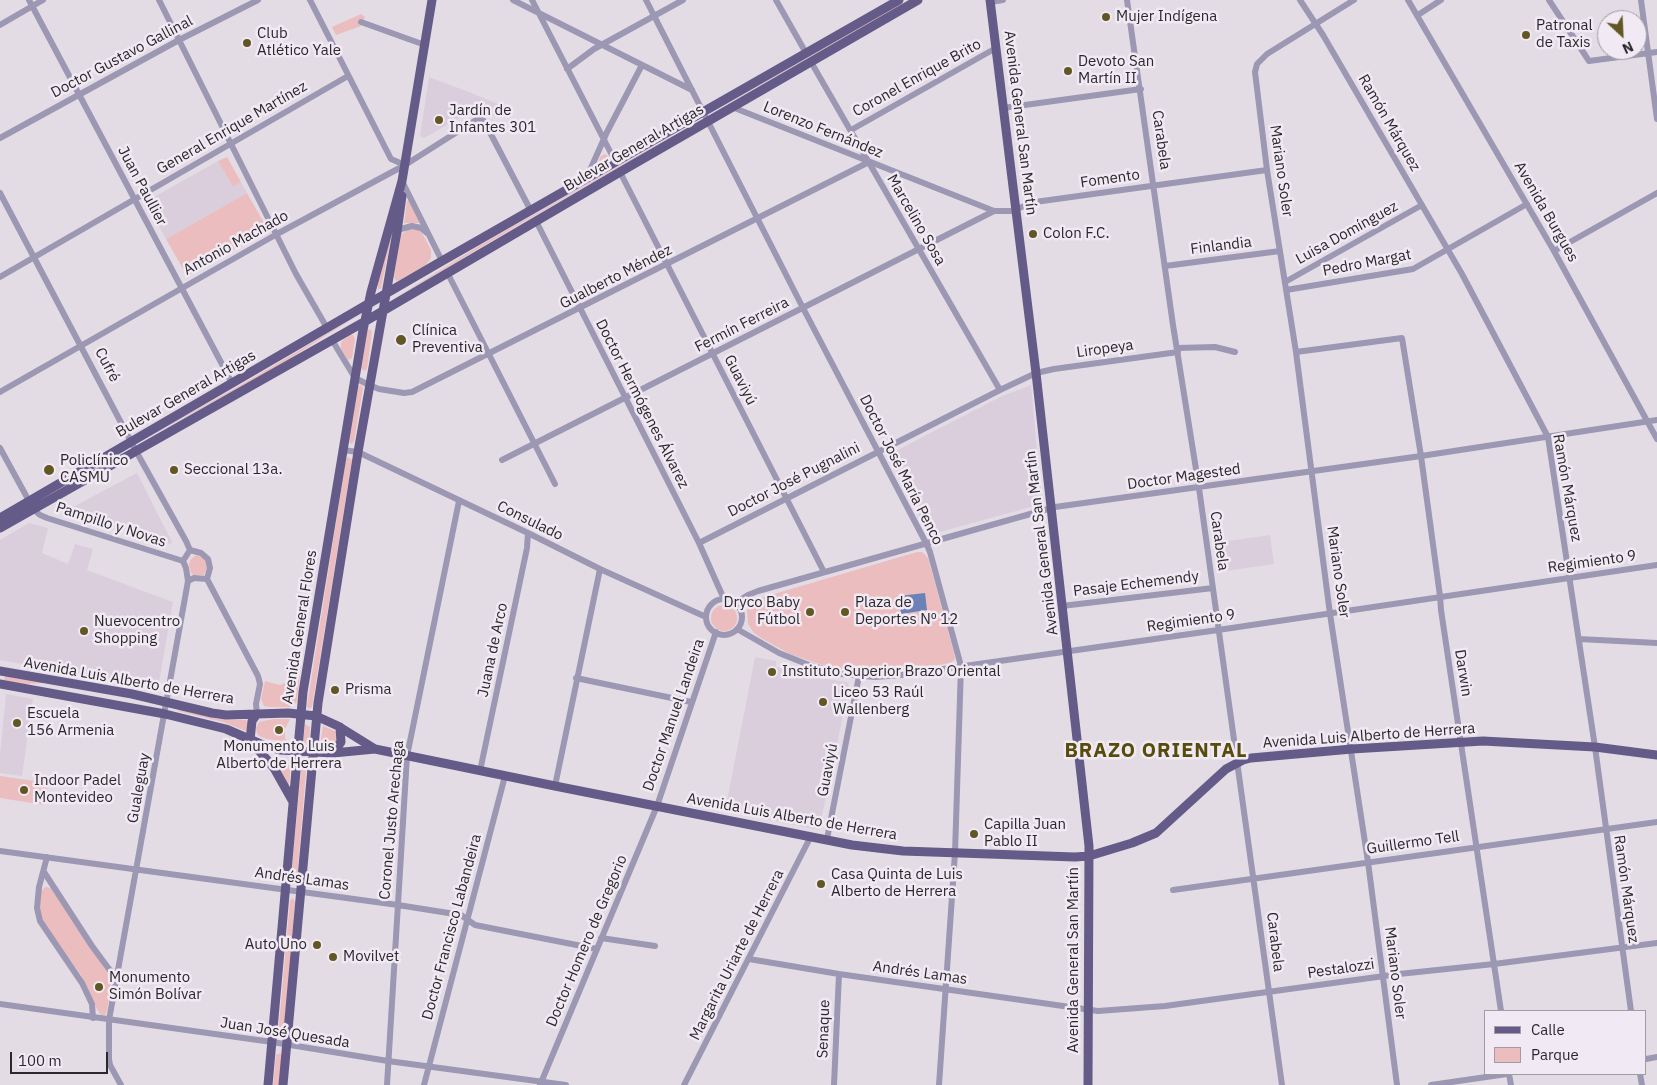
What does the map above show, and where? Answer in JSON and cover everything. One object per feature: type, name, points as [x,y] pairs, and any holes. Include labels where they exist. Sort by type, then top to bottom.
[{"type":"main road","name":"Avenida General Flores","points":[[268,1085],[301,714],[364,322],[402,181],[432,0]]},
{"type":"main road","name":"Bulevar General Artigas","points":[[706,116],[732,107],[918,0]]},
{"type":"main road","name":"Bulevar General Artigas","points":[[0,528],[31,505],[134,446],[321,347],[536,221],[618,167],[895,1]]},
{"type":"main road","name":"Avenida General San Martín","points":[[990,1],[1017,208],[1068,651],[1089,856],[1088,1085]]},
{"type":"main road","name":"Bulevar General Artigas","points":[[134,446],[232,383],[327,328],[430,274],[442,261],[585,180],[618,167]]},
{"type":"main road","name":"Avenida General Flores","points":[[283,1085],[316,716],[369,385],[397,232],[402,181]]},
{"type":"main road","name":"Bulevar General Artigas","points":[[364,322],[385,298]]},
{"type":"main road","name":"Bulevar General Artigas","points":[[321,347],[333,334],[368,308]]},
{"type":"main road","name":"Bulevar General Artigas","points":[[0,518],[31,505]]},
{"type":"main road","name":"Avenida Luis Alberto de Herrera","points":[[0,671],[167,701],[226,715],[301,714],[316,716],[340,727],[375,749]]},
{"type":"main road","name":"Avenida Luis Alberto de Herrera","points":[[0,684],[165,714],[226,729],[250,740],[280,750],[333,753],[375,749],[877,849],[955,854],[1075,857],[1089,856],[1132,843],[1156,833],[1213,779],[1237,762],[1251,758],[1461,742],[1512,742],[1595,747],[1657,754]]},
{"type":"main road","name":"Cufré","points":[[250,740],[252,720],[257,714]]},
{"type":"main road","points":[[333,753],[341,742],[340,727]]},
{"type":"main road","name":"Avenida Luis Alberto de Herrera","points":[[250,740],[274,768],[293,803]]},
{"type":"street","points":[[0,25],[31,3],[43,0]]},
{"type":"street","points":[[159,0],[296,274],[327,328]]},
{"type":"street","name":"Doctor Gustavo Gallinal","points":[[0,138],[179,40],[258,0]]},
{"type":"street","points":[[310,0],[391,159],[405,165]]},
{"type":"street","points":[[513,0],[693,90]]},
{"type":"street","name":"Guaviyú","points":[[532,0],[824,572]]},
{"type":"street","name":"Doctor José María Penco","points":[[646,0],[757,219],[926,543],[962,666],[955,854],[939,1085]]},
{"type":"street","points":[[568,69],[585,55],[683,0]]},
{"type":"street","points":[[776,0],[806,53]]},
{"type":"street","points":[[990,1],[1003,0]]},
{"type":"street","name":"Carabela","points":[[1128,0],[1199,488],[1282,1085]]},
{"type":"street","name":"Ramón Márquez","points":[[1300,0],[1316,24],[1448,250],[1548,437],[1595,747],[1631,1010]]},
{"type":"street","points":[[1316,24],[1354,0]]},
{"type":"street","name":"Avenida Burgues","points":[[1408,0],[1554,251],[1657,439]]},
{"type":"street","points":[[1418,15],[1441,0]]},
{"type":"street","points":[[1549,0],[1590,61],[1657,52]]},
{"type":"street","points":[[1641,0],[1657,119]]},
{"type":"street","name":"Juan Paullier","points":[[31,3],[232,383]]},
{"type":"street","points":[[361,22],[425,45]]},
{"type":"street","name":"Mariano Soler","points":[[1316,24],[1267,54],[1257,64],[1255,72],[1296,352],[1330,614],[1368,862],[1397,1085]]},
{"type":"street","name":"Coronel Enrique Brito","points":[[851,130],[996,48]]},
{"type":"street","name":"Marcelino Sosa","points":[[811,62],[1000,390]]},
{"type":"street","points":[[585,180],[642,65]]},
{"type":"street","name":"General Enrique Martínez","points":[[0,277],[348,76]]},
{"type":"street","points":[[1003,108],[1141,89]]},
{"type":"street","name":"Lorenzo Fernández","points":[[732,107],[994,211],[1005,212],[1017,208]]},
{"type":"street","name":"Antonio Machado","points":[[0,392],[277,234],[405,165],[476,120],[484,121],[531,211]]},
{"type":"street","name":"Gualberto Méndez","points":[[355,378],[369,385],[404,393],[412,392],[869,162]]},
{"type":"street","name":"Fomento","points":[[1017,208],[1035,202],[1268,170]]},
{"type":"street","points":[[402,181],[442,261]]},
{"type":"street","points":[[1554,251],[1657,193]]},
{"type":"street","name":"Cufré","points":[[0,194],[190,550],[201,553],[208,559],[210,568],[207,579],[258,676],[260,684],[256,704],[257,714]]},
{"type":"street","name":"Pedro Margat","points":[[1286,290],[1413,269],[1527,204]]},
{"type":"street","name":"Luisa Domínguez","points":[[1285,282],[1422,205]]},
{"type":"street","name":"Fermín Ferreira","points":[[502,460],[994,211]]},
{"type":"street","name":"Doctor Hermógenes Álvarez","points":[[536,221],[698,543],[724,599]]},
{"type":"street","points":[[397,232],[412,226],[421,228],[428,234]]},
{"type":"street","name":"Finlandia","points":[[1166,266],[1280,251]]},
{"type":"street","points":[[448,272],[555,484]]},
{"type":"street","name":"Darwin","points":[[1296,352],[1402,338],[1421,456],[1441,610],[1500,1010]]},
{"type":"street","points":[[332,340],[355,378]]},
{"type":"street","name":"Liropeya","points":[[1036,374],[1054,369],[1178,350],[1215,347],[1235,352]]},
{"type":"street","name":"Doctor José Pugnalini","points":[[698,543],[1000,390],[1036,374]]},
{"type":"street","name":"Doctor Magested","points":[[735,603],[753,593],[1051,508],[1421,456],[1657,420]]},
{"type":"street","points":[[0,448],[31,505]]},
{"type":"street","name":"Consulado","points":[[342,450],[358,452],[600,569],[706,617]]},
{"type":"street","name":"Coronel Justo Arechaga","points":[[387,1085],[407,756],[459,501]]},
{"type":"street","name":"Pampillo y Novas","points":[[31,505],[40,515],[47,518],[183,561]]},
{"type":"street","name":"Juana de Arco","points":[[480,771],[527,548],[528,533]]},
{"type":"street","points":[[183,561],[190,550]]},
{"type":"street","name":"Gualeguay","points":[[120,1085],[110,1065],[109,1020],[188,581],[183,561]]},
{"type":"street","name":"Regimiento 9","points":[[737,629],[794,660],[841,674],[859,676],[901,675],[1657,566]]},
{"type":"street","points":[[555,786],[600,569]]},
{"type":"street","points":[[188,581],[194,578],[207,579]]},
{"type":"street","name":"Pasaje Echemendy","points":[[1062,606],[1213,588]]},
{"type":"street","points":[[706,617],[708,609],[713,603],[724,599],[735,603],[741,613],[741,622],[737,629]]},
{"type":"street","name":"Doctor Manuel Landeira","points":[[706,617],[708,624],[716,632],[725,634],[737,629]]},
{"type":"street","name":"Doctor Manuel Landeira","points":[[657,806],[716,632]]},
{"type":"street","points":[[1579,639],[1657,643]]},
{"type":"street","name":"Guaviyú","points":[[827,839],[859,676]]},
{"type":"street","points":[[576,678],[691,702]]},
{"type":"street","name":"Doctor Francisco Labandeira","points":[[424,1085],[504,776]]},
{"type":"street","name":"Doctor Homero de Gregorio","points":[[541,1084],[657,806]]},
{"type":"street","name":"Guillermo Tell","points":[[1172,890],[1657,822]]},
{"type":"street","name":"Margarita Uriarte de Herrera","points":[[684,1085],[811,836]]},
{"type":"street","name":"Andrés Lamas","points":[[0,851],[301,891],[461,915],[475,925],[596,949]]},
{"type":"street","points":[[47,857],[39,887],[37,908],[40,921],[86,990],[92,1004],[92,1018]]},
{"type":"street","points":[[44,872],[92,946],[109,969],[117,976]]},
{"type":"street","points":[[601,938],[656,946]]},
{"type":"street","name":"Pestalozzi","points":[[1087,1010],[1165,1006],[1383,976],[1657,943]]},
{"type":"street","name":"Andrés Lamas","points":[[749,958],[839,974],[1087,1010]]},
{"type":"street","name":"Senaque","points":[[834,1085],[839,974]]},
{"type":"street","name":"Juan José Quesada","points":[[0,1004],[272,1042],[541,1084],[566,1085]]},
{"type":"street","points":[[1430,1085],[1501,1075]]},
{"type":"shaded area","points":[[429,77],[510,109],[495,117],[475,109],[424,138],[420,136]]},
{"type":"shaded area","points":[[218,161],[233,187],[241,182],[247,193],[166,239],[145,202]]},
{"type":"shaded area","points":[[1031,385],[1042,504],[929,535],[888,455],[1000,397]]},
{"type":"shaded area","points":[[137,473],[172,542],[170,544],[133,531],[98,524],[71,508]]},
{"type":"shaded area","name":"Nuevocentro Shopping","points":[[29,523],[48,528],[42,553],[68,564],[75,544],[93,549],[87,570],[173,602],[158,688],[0,660],[0,540]]},
{"type":"shaded area","points":[[1270,535],[1274,564],[1219,572],[1214,543]]},
{"type":"shaded area","points":[[755,657],[776,661],[776,667],[847,682],[849,686],[819,830],[725,811]]},
{"type":"shaded area","points":[[6,694],[33,699],[22,776],[0,773]]},
{"type":"green space","points":[[908,0],[910,0],[710,114]]},
{"type":"green space","points":[[361,14],[365,17],[361,26],[336,35],[332,27]]},
{"type":"green space","points":[[702,119],[527,220],[392,300],[477,247]]},
{"type":"green space","points":[[605,154],[609,157],[609,161],[595,169],[601,156]]},
{"type":"green space","points":[[227,157],[241,182],[233,187],[218,161]]},
{"type":"green space","points":[[247,193],[268,230],[187,276],[166,239]]},
{"type":"green space","points":[[409,200],[420,223],[404,223],[407,201]]},
{"type":"green space","points":[[395,219],[381,288],[378,290],[378,282]]},
{"type":"green space","points":[[409,228],[419,230],[422,233],[431,250],[431,258],[426,265],[396,281],[394,277],[401,235]]},
{"type":"green space","points":[[355,317],[278,366],[140,442],[251,379]]},
{"type":"green space","points":[[370,329],[372,332],[367,369],[364,371],[361,368],[367,330]]},
{"type":"green space","points":[[351,335],[355,339],[352,358],[348,360],[341,349],[341,343]]},
{"type":"green space","points":[[361,385],[363,388],[354,442],[351,444],[349,441],[357,387]]},
{"type":"green space","points":[[348,457],[352,460],[312,707],[309,709],[307,706],[346,459]]},
{"type":"green space","name":"Plaza de Deportes Nº 12","points":[[922,552],[928,558],[954,653],[955,659],[951,663],[875,673],[851,671],[825,666],[790,654],[754,633],[748,624],[747,610],[751,603],[757,599]]},
{"type":"green space","points":[[196,555],[204,558],[208,566],[204,575],[193,575],[191,573],[190,560]]},
{"type":"green space","points":[[724,605],[733,609],[737,618],[733,627],[724,631],[715,627],[711,618],[715,609]]},
{"type":"green space","points":[[5,676],[46,683],[24,684],[4,680]]},
{"type":"green space","points":[[300,676],[295,704],[290,707],[264,706],[261,699],[265,681],[280,685]]},
{"type":"green space","points":[[179,709],[217,719],[246,720],[248,724],[246,731],[223,722],[178,711]]},
{"type":"green space","points":[[273,719],[290,719],[285,729],[285,738],[288,742],[267,739],[259,736],[257,733],[256,728],[259,722]]},
{"type":"green space","points":[[305,724],[310,727],[309,744],[307,746],[303,744]]},
{"type":"green space","points":[[323,726],[337,732],[339,737],[334,747],[320,746]]},
{"type":"green space","points":[[304,757],[307,760],[297,879],[293,883],[291,880],[302,759]]},
{"type":"green space","points":[[291,764],[289,786],[279,769],[285,768]]},
{"type":"green space","name":"Indoor Padel Montevideo","points":[[0,776],[48,783],[45,805],[0,798]]},
{"type":"green space","points":[[45,887],[51,888],[113,977],[105,1015],[102,1016],[98,1011],[81,975],[45,925],[39,912],[41,891]]},
{"type":"green space","points":[[293,898],[295,902],[284,1034],[280,1038],[278,1035],[290,900]]},
{"type":"green space","points":[[280,1053],[282,1055],[280,1085],[273,1085],[276,1055]]},
{"type":"water","points":[[925,593],[927,610],[901,614],[899,596]]},
{"type":"place","name":"Mujer Indígena","points":[[1106,17]]},
{"type":"place","name":"Patronal de Taxis","points":[[1526,35]]},
{"type":"place","name":"Club Atlético Yale","points":[[247,43]]},
{"type":"place","name":"Devoto San Martín II","points":[[1068,71]]},
{"type":"place","name":"Jardín de Infantes 301","points":[[439,120]]},
{"type":"place","name":"Colon F.C.","points":[[1033,234]]},
{"type":"place","name":"Clínica Preventiva","points":[[401,340]]},
{"type":"place","name":"Policlínico CASMU","points":[[49,470]]},
{"type":"place","name":"Seccional 13a.","points":[[174,470]]},
{"type":"place","name":"Dryco Baby Fútbol","points":[[810,612]]},
{"type":"place","name":"Plaza de Deportes Nº 12","points":[[845,612]]},
{"type":"place","name":"Nuevocentro Shopping","points":[[84,631]]},
{"type":"place","name":"Instituto Superior Brazo Oriental","points":[[772,672]]},
{"type":"place","name":"Prisma","points":[[335,690]]},
{"type":"place","name":"Liceo 53 Raúl Wallenberg","points":[[823,702]]},
{"type":"place","name":"Escuela 156 Armenia","points":[[17,723]]},
{"type":"place","name":"Monumento Luis Alberto de Herrera","points":[[279,730]]},
{"type":"place","name":"Indoor Padel Montevideo","points":[[24,790]]},
{"type":"place","name":"Capilla Juan Pablo II","points":[[974,834]]},
{"type":"place","name":"Casa Quinta de Luis Alberto de Herrera","points":[[821,884]]},
{"type":"place","name":"Auto Uno","points":[[317,945]]},
{"type":"place","name":"Movilvet","points":[[333,957]]},
{"type":"place","name":"Monumento Simón Bolívar","points":[[99,987]]},
{"type":"district","name":"BRAZO ORIENTAL","points":[[1156,751]]}]
